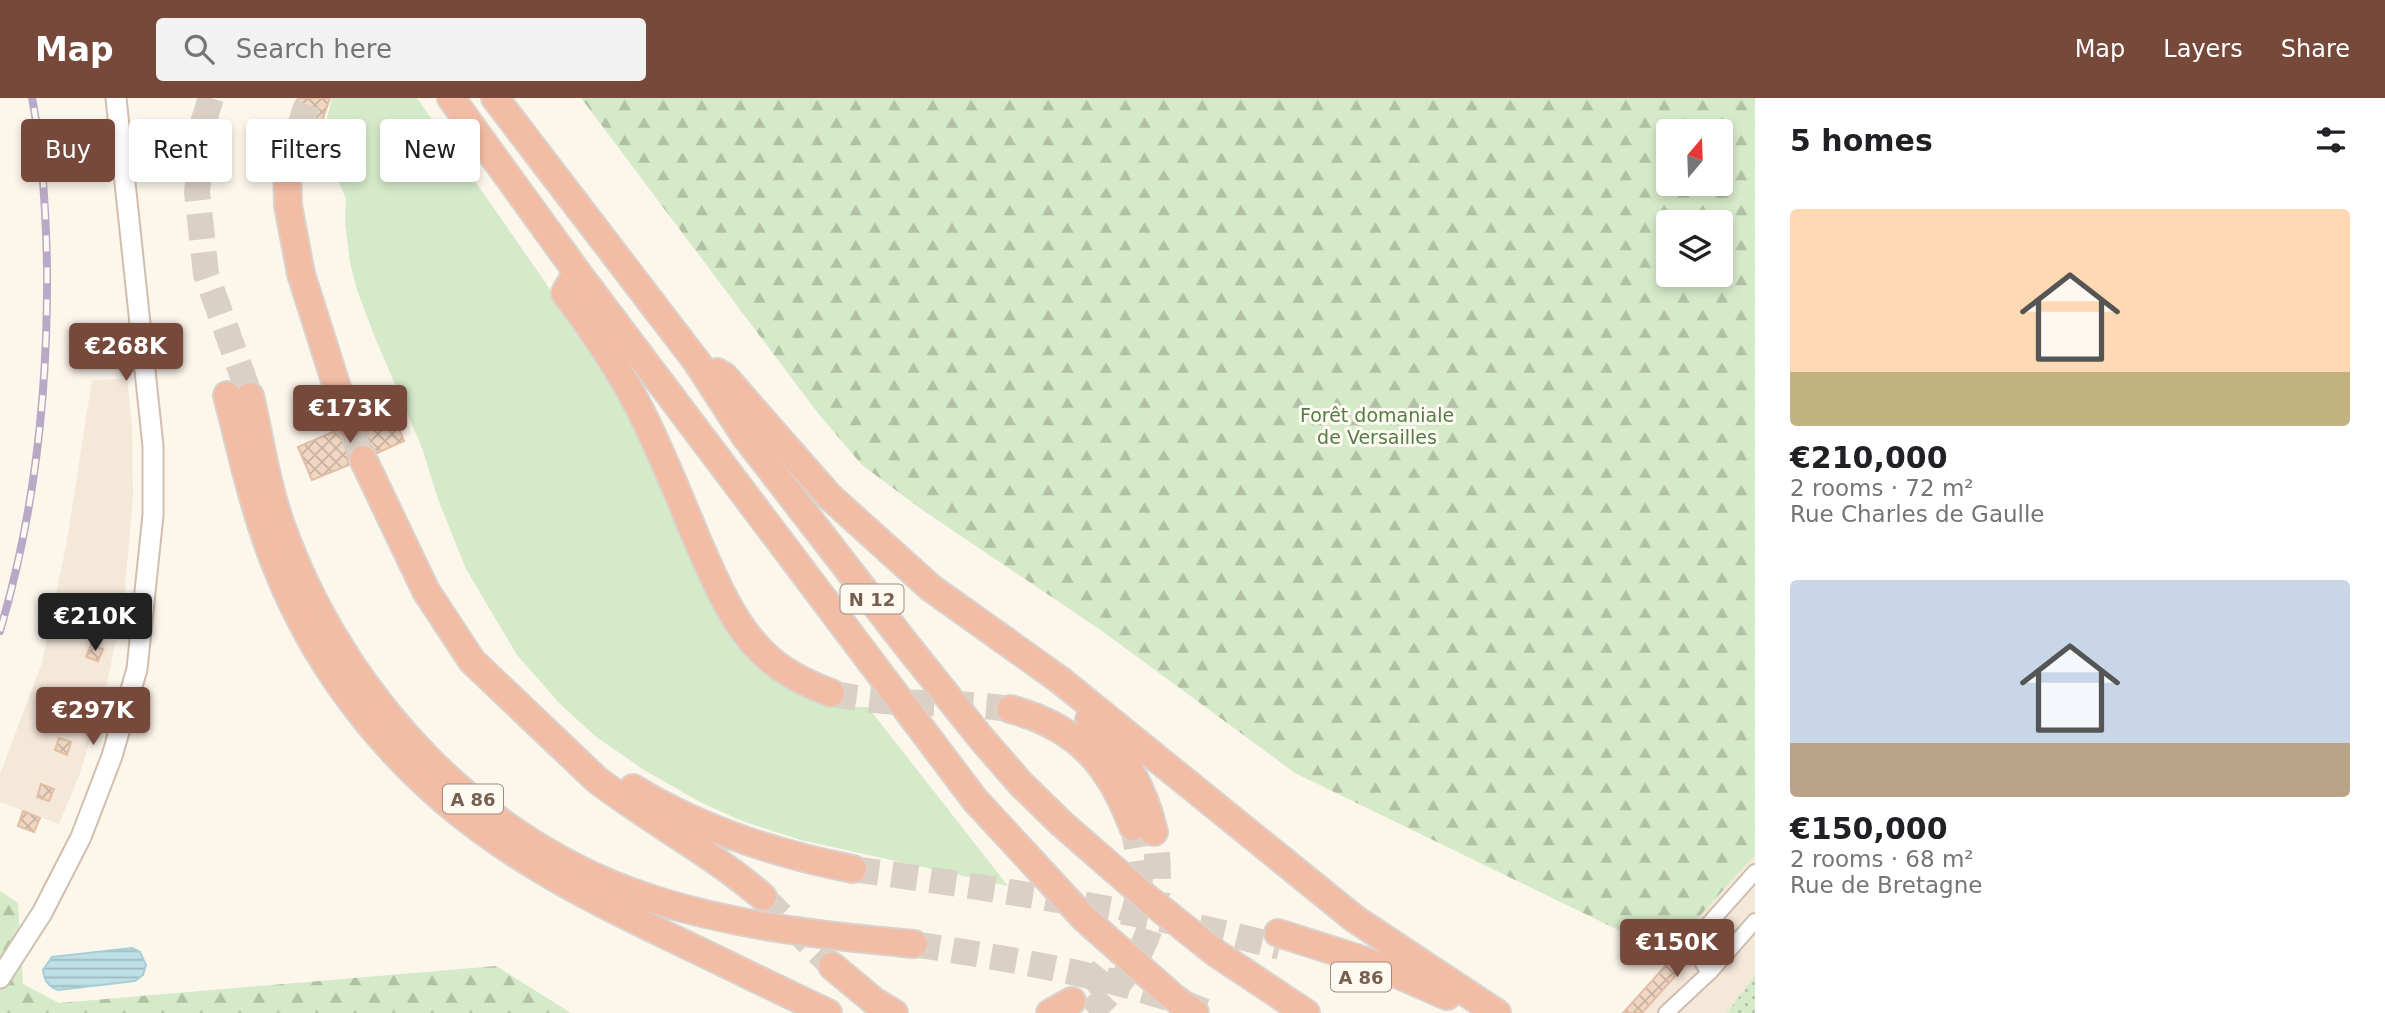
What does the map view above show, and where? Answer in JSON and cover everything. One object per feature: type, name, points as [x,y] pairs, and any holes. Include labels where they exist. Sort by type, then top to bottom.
[{"type":"highway","name":"N 12","points":[[451,98],[577,272],[975,800],[1085,919],[1173,997],[1195,1013]]},
{"type":"highway","name":"N 12","points":[[495,98],[697,362],[746,436],[905,643],[1005,766],[1072,832],[1147,898],[1216,953],[1306,1013]]},
{"type":"highway","points":[[287,182],[288,205],[301,274],[349,425]]},
{"type":"highway","points":[[577,272],[565,293],[600,340],[628,385],[731,611],[751,641],[780,668],[831,693]]},
{"type":"highway","points":[[697,362],[724,376],[830,496],[931,588],[1062,694],[1095,725],[1115,748],[1138,783],[1144,829],[1102,765],[1086,748],[1050,723],[1010,709]]},
{"type":"highway","name":"A 86","points":[[654,929],[530,863],[467,819],[409,769],[360,712],[319,652],[298,615],[277,568],[255,503],[239,395],[281,524],[315,606],[355,673],[402,733],[436,768],[476,802],[549,852],[584,871],[655,901],[740,923],[784,931],[914,944]]},
{"type":"highway","points":[[363,459],[426,591],[472,660],[596,779],[730,869],[763,897]]},
{"type":"highway","points":[[931,588],[1060,680],[1354,919],[1497,1013]]},
{"type":"highway","points":[[520,707],[638,791],[713,829],[761,847],[853,869]]},
{"type":"highway","points":[[654,929],[803,1013]]},
{"type":"highway","points":[[654,929],[828,1013]]},
{"type":"highway","name":"A 86","points":[[1440,1013],[1279,940],[1372,964],[1429,987],[1480,1013]]},
{"type":"highway","points":[[832,966],[874,1001],[894,1013]]},
{"type":"main road","points":[[0,978],[42,913],[81,837],[112,756],[137,669],[153,515],[153,446],[116,98]]},
{"type":"street","points":[[1710,972],[1701,961],[1699,934],[1755,873]]},
{"type":"street","points":[[1668,1012],[1710,972],[1755,922]]},
{"type":"shaded area","points":[[127,379],[132,426],[133,496],[124,600],[106,688],[80,773],[59,824],[0,802],[0,774],[42,663],[67,541],[92,380]]},
{"type":"shaded area","points":[[1755,855],[1755,1013],[1644,1013],[1678,959],[1677,941]]},
{"type":"green space","points":[[332,98],[417,98],[432,119],[380,119],[380,182],[475,182],[614,386],[653,466],[707,595],[731,630],[811,696],[840,707],[868,707],[1008,886],[801,840],[742,821],[702,803],[644,770],[595,736],[559,703],[517,655],[466,569],[438,499],[422,448],[357,290],[350,263],[345,222],[346,199],[338,182],[366,182],[366,119],[327,119]]},
{"type":"green space","name":"Forêt domaniale de Versailles","points":[[581,98],[1755,98],[1755,855],[1677,941],[1678,959],[1295,773],[1102,631],[921,509],[862,465],[817,412]]},
{"type":"green space","points":[[0,891],[18,903],[23,984],[59,1003],[496,966],[571,1013],[0,1013]]},
{"type":"green space","points":[[1755,975],[1755,1013],[1727,1013]]},
{"type":"water","points":[[132,948],[140,952],[146,965],[143,975],[135,981],[58,990],[49,985],[44,977],[43,970],[52,957]]},
{"type":"building","points":[[298,98],[330,98],[323,119],[293,112]]},
{"type":"building","points":[[390,408],[404,441],[377,453],[365,443],[357,445],[347,457],[349,465],[312,480],[298,447],[335,431],[345,440],[354,440],[364,429],[364,419]]},
{"type":"building","points":[[91,645],[103,649],[98,661],[86,657]]},
{"type":"building","points":[[76,693],[88,697],[84,710],[72,706]]},
{"type":"building","points":[[59,738],[71,742],[67,755],[55,750]]},
{"type":"building","points":[[41,784],[54,789],[49,801],[37,797]]},
{"type":"building","points":[[23,811],[40,818],[34,832],[18,826]]},
{"type":"building","points":[[1677,953],[1687,963],[1642,1013],[1623,1013]]},
{"type":"tunnel","points":[[211,98],[204,120],[197,192],[206,274],[250,396]]},
{"type":"tunnel","points":[[302,119],[309,98]]},
{"type":"tunnel","points":[[349,425],[363,459]]},
{"type":"tunnel","points":[[831,693],[875,700],[1010,709]]},
{"type":"tunnel","points":[[1086,988],[1108,964],[1132,919],[1140,871],[1133,827]]},
{"type":"tunnel","points":[[1089,1013],[1126,974],[1139,954],[1148,932],[1158,885],[1154,832]]},
{"type":"tunnel","points":[[853,869],[1121,911],[1280,947]]},
{"type":"tunnel","points":[[763,897],[832,966]]},
{"type":"tunnel","points":[[914,944],[1064,970],[1137,988],[1209,1013]]},
{"type":"railway","points":[[0,631],[31,496],[45,360],[46,225],[32,98]]}]
